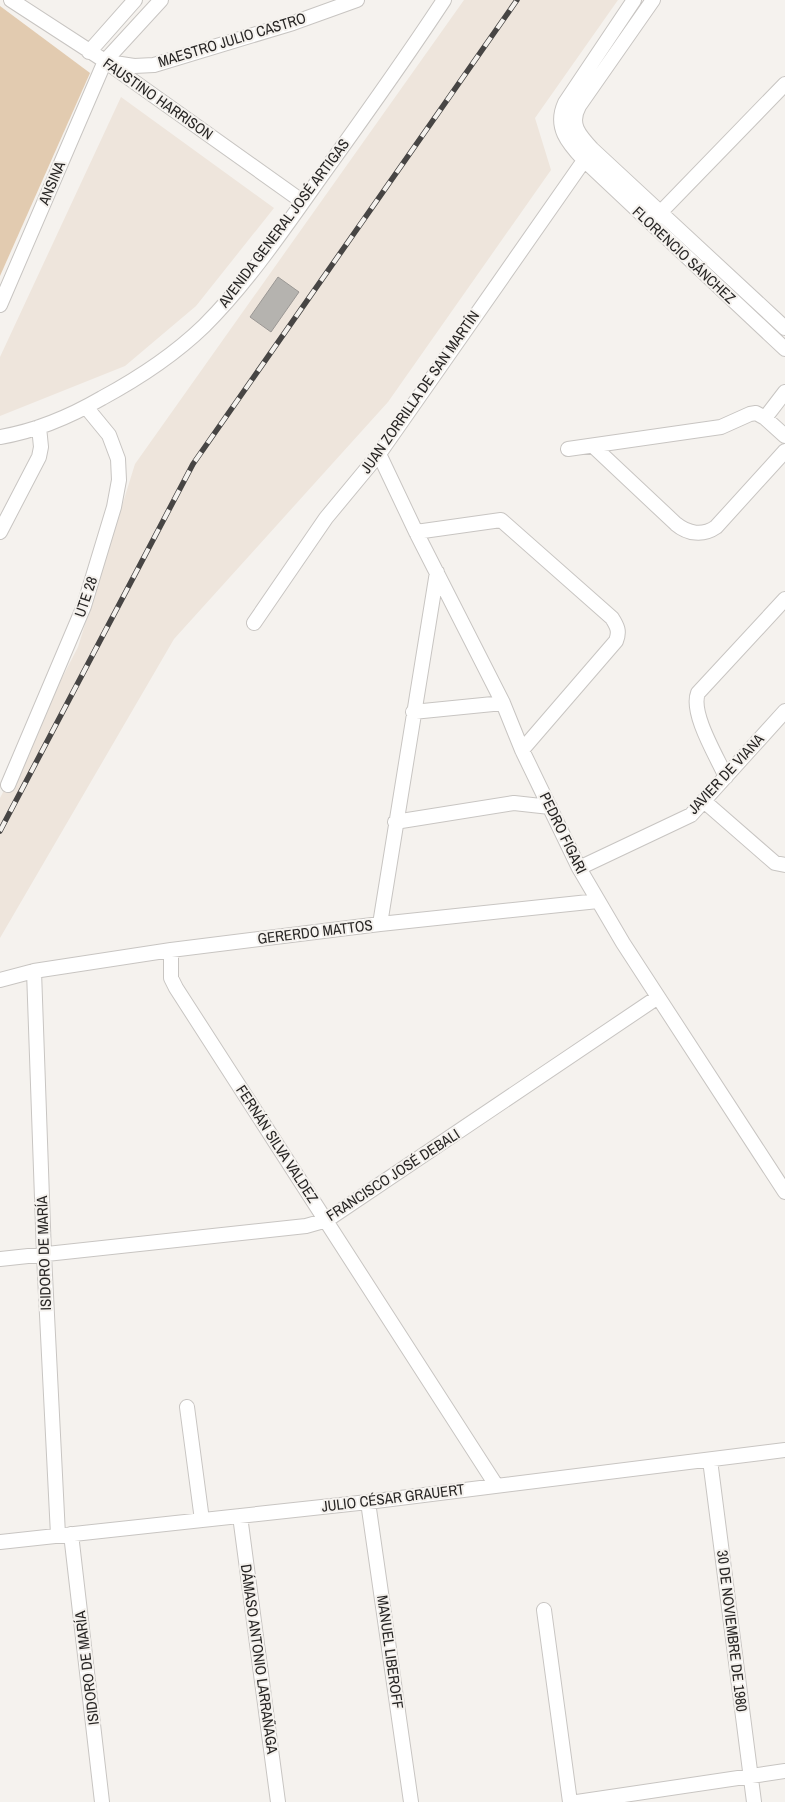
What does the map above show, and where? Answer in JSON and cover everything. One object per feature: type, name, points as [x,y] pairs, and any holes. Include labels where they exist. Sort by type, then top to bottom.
[{"type":"street","name":"FAUSTINO HARRISON","points":[[11,0],[88,52],[105,61],[303,202]]},
{"type":"street","points":[[88,52],[135,0]]},
{"type":"street","name":"ANSINA","points":[[0,305],[105,61],[161,0]]},
{"type":"street","name":"MAESTRO JULIO CASTRO","points":[[105,61],[134,66],[154,65],[293,23],[357,0]]},
{"type":"street","name":"AVENIDA GENERAL JOSÉ ARTIGAS","points":[[0,437],[39,427],[86,407],[151,369],[203,327],[235,292],[303,202],[404,61],[444,0]]},
{"type":"street","points":[[588,154],[564,137],[560,114],[568,97],[616,30],[634,0]]},
{"type":"street","points":[[588,154],[577,131],[575,116],[579,106],[653,0]]},
{"type":"street","points":[[616,30],[628,38]]},
{"type":"street","points":[[650,222],[785,84]]},
{"type":"street","name":"FLORENCIO SÁNCHEZ","points":[[588,154],[661,211],[785,328]]},
{"type":"street","name":"FLORENCIO SÁNCHEZ","points":[[588,154],[650,222],[785,349]]},
{"type":"street","name":"JUAN ZORRILLA DE SAN MARTÍN","points":[[254,623],[326,518],[379,454],[588,154]]},
{"type":"street","points":[[765,418],[785,392]]},
{"type":"street","name":"UTE 28","points":[[8,785],[84,606],[114,507],[119,480],[118,459],[108,435],[86,407]]},
{"type":"street","points":[[568,448],[721,427],[756,413],[765,418],[785,436]]},
{"type":"street","points":[[0,532],[39,457],[41,447],[39,427]]},
{"type":"street","points":[[593,446],[676,524],[686,531],[696,533],[708,531],[716,527],[785,451]]},
{"type":"street","name":"PEDRO FIGARI","points":[[379,454],[416,532],[503,703],[522,750],[579,868],[658,997],[785,1192]]},
{"type":"street","points":[[416,532],[501,520],[605,612],[617,625],[618,635],[616,641],[522,750]]},
{"type":"street","points":[[380,924],[436,572]]},
{"type":"street","points":[[726,776],[698,715],[695,700],[698,693],[785,599]]},
{"type":"street","points":[[413,712],[503,703]]},
{"type":"street","name":"JAVIER DE VIANA","points":[[579,868],[691,815],[705,802],[785,711]]},
{"type":"street","points":[[705,802],[775,863],[785,865]]},
{"type":"street","points":[[395,822],[514,803],[550,808]]},
{"type":"street","name":"GERERDO MATTOS","points":[[34,971],[171,950],[380,924],[598,901]]},
{"type":"street","name":"FERNÁN SILVA VALDEZ","points":[[171,950],[171,978],[176,988],[496,1485]]},
{"type":"street","points":[[0,980],[34,971]]},
{"type":"street","name":"ISIDORO DE MARÍA","points":[[34,971],[44,1255],[64,1535],[102,1802]]},
{"type":"street","name":"FRANCISCO JOSÉ DEBALI","points":[[0,1259],[306,1226],[327,1220],[658,997]]},
{"type":"street","points":[[187,1406],[202,1520]]},
{"type":"street","name":"JULIO CÉSAR GRAUERT","points":[[0,1542],[368,1502],[785,1450]]},
{"type":"street","name":"30 DE NOVIEMBRE DE 1980","points":[[710,1460],[754,1802]]},
{"type":"street","name":"MANUEL LIBEROFF","points":[[368,1502],[411,1802]]},
{"type":"street","name":"DÁMASO ANTONIO LARRAÑAGA","points":[[240,1516],[278,1802]]},
{"type":"street","points":[[544,1610],[570,1802]]},
{"type":"street","points":[[577,1802],[785,1771]]},
{"type":"shaded area","points":[[464,0],[618,0],[535,118],[551,170],[388,402],[174,639],[0,938],[0,798],[78,647],[135,464]]},
{"type":"shaded area","points":[[0,6],[90,73],[0,276]]},
{"type":"shaded area","points":[[121,97],[274,208],[196,306],[125,366],[0,416],[0,357]]},
{"type":"building","points":[[278,277],[299,292],[271,332],[250,317]]},
{"type":"railway","points":[[0,831],[193,464],[517,0]]}]
